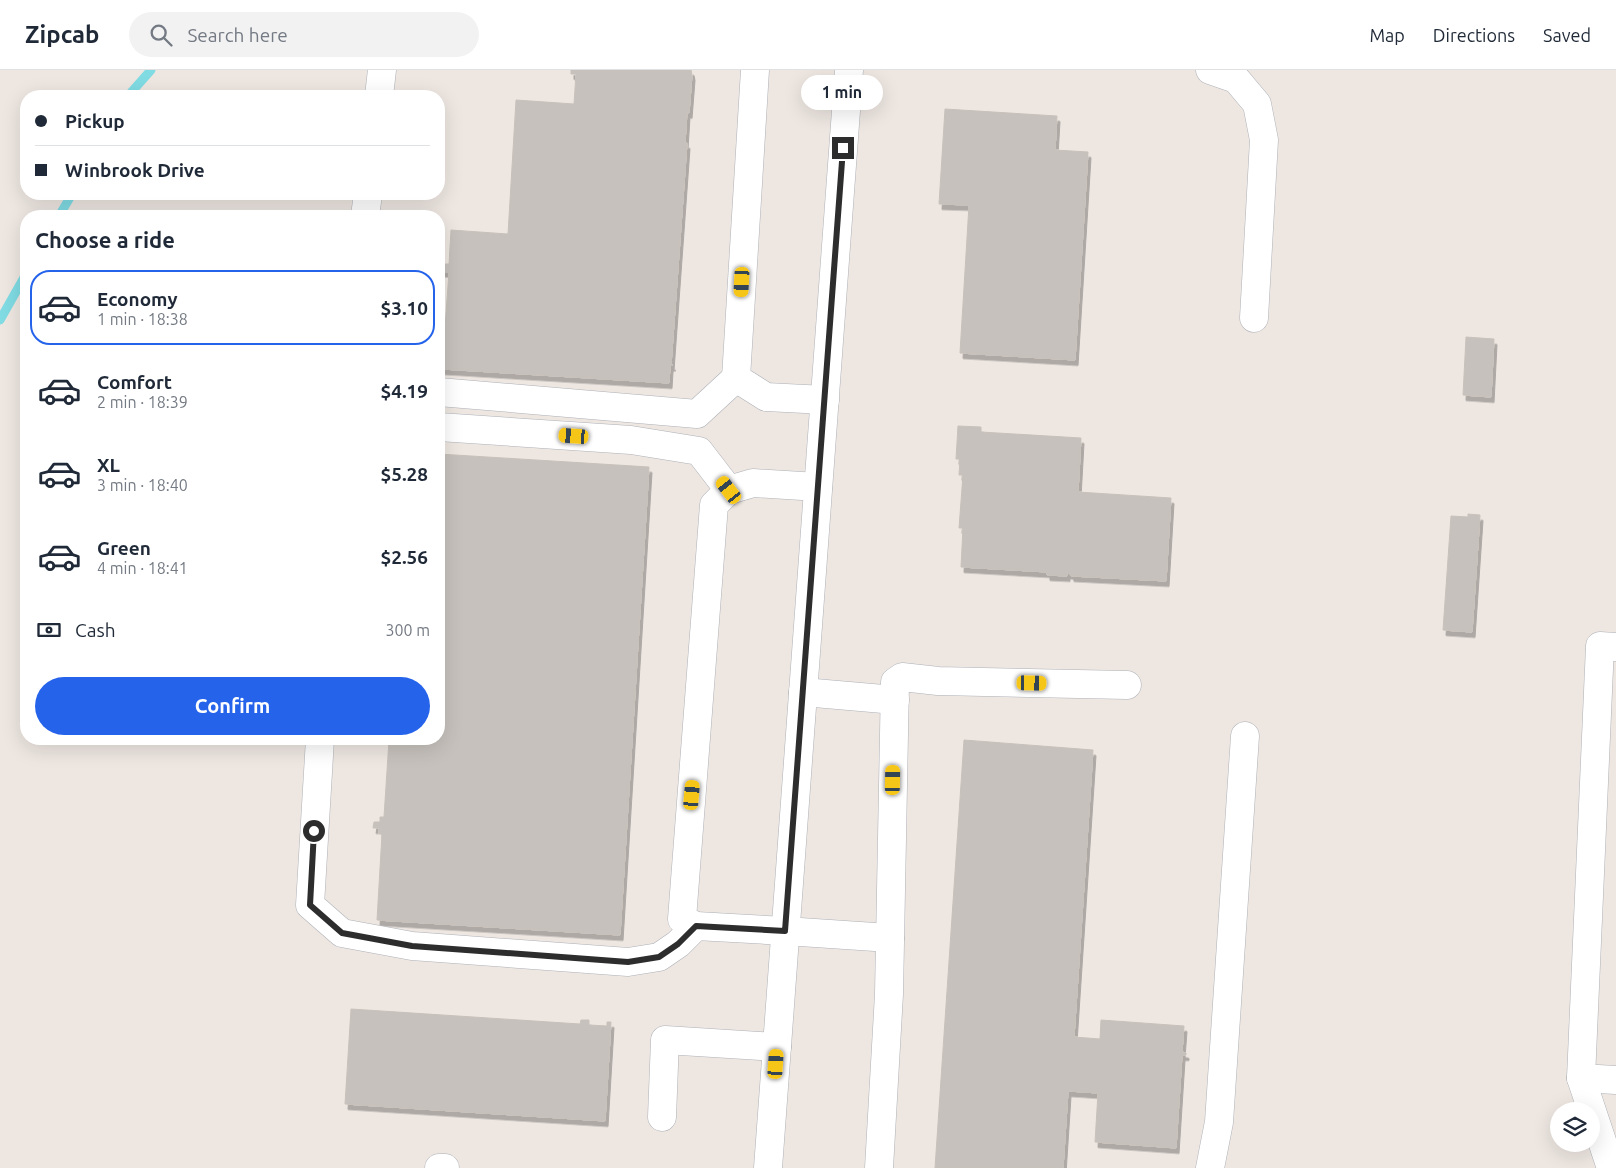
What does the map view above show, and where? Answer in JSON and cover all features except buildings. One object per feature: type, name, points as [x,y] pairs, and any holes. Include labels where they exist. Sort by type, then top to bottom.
[{"type":"street","points":[[380,90],[382,70]]},
{"type":"street","points":[[445,393],[697,414],[736,378],[755,70]]},
{"type":"street","points":[[768,1168],[849,70]]},
{"type":"street","points":[[1210,70],[1236,79],[1257,104],[1264,140],[1254,318]]},
{"type":"street","points":[[736,378],[766,397],[825,400]]},
{"type":"street","points":[[445,427],[631,440],[699,451],[729,490]]},
{"type":"street","points":[[818,486],[753,483],[729,490],[714,505],[682,919],[696,926],[890,938]]},
{"type":"street","points":[[1616,647],[1600,646],[1581,1078],[1611,1168],[1616,1168]]},
{"type":"street","points":[[879,1168],[889,994],[895,682],[902,677],[938,681],[1127,685]]},
{"type":"street","points":[[803,692],[895,700]]},
{"type":"street","points":[[1210,1168],[1219,1122],[1245,736]]},
{"type":"street","points":[[320,745],[310,905],[342,933],[412,946],[628,962],[659,957],[678,944],[696,926]]},
{"type":"street","points":[[662,1117],[665,1040],[777,1047]]},
{"type":"street","points":[[1581,1078],[1616,1080]]},
{"type":"street","points":[[439,1168],[445,1168]]},
{"type":"waterway","points":[[133,90],[151,70]]},
{"type":"waterway","points":[[63,210],[68,200]]},
{"type":"waterway","points":[[0,320],[20,285]]},
{"type":"route","points":[[314,831],[310,905],[342,933],[412,946],[628,962],[659,957],[678,944],[696,926],[785,931],[843,148]]}]
